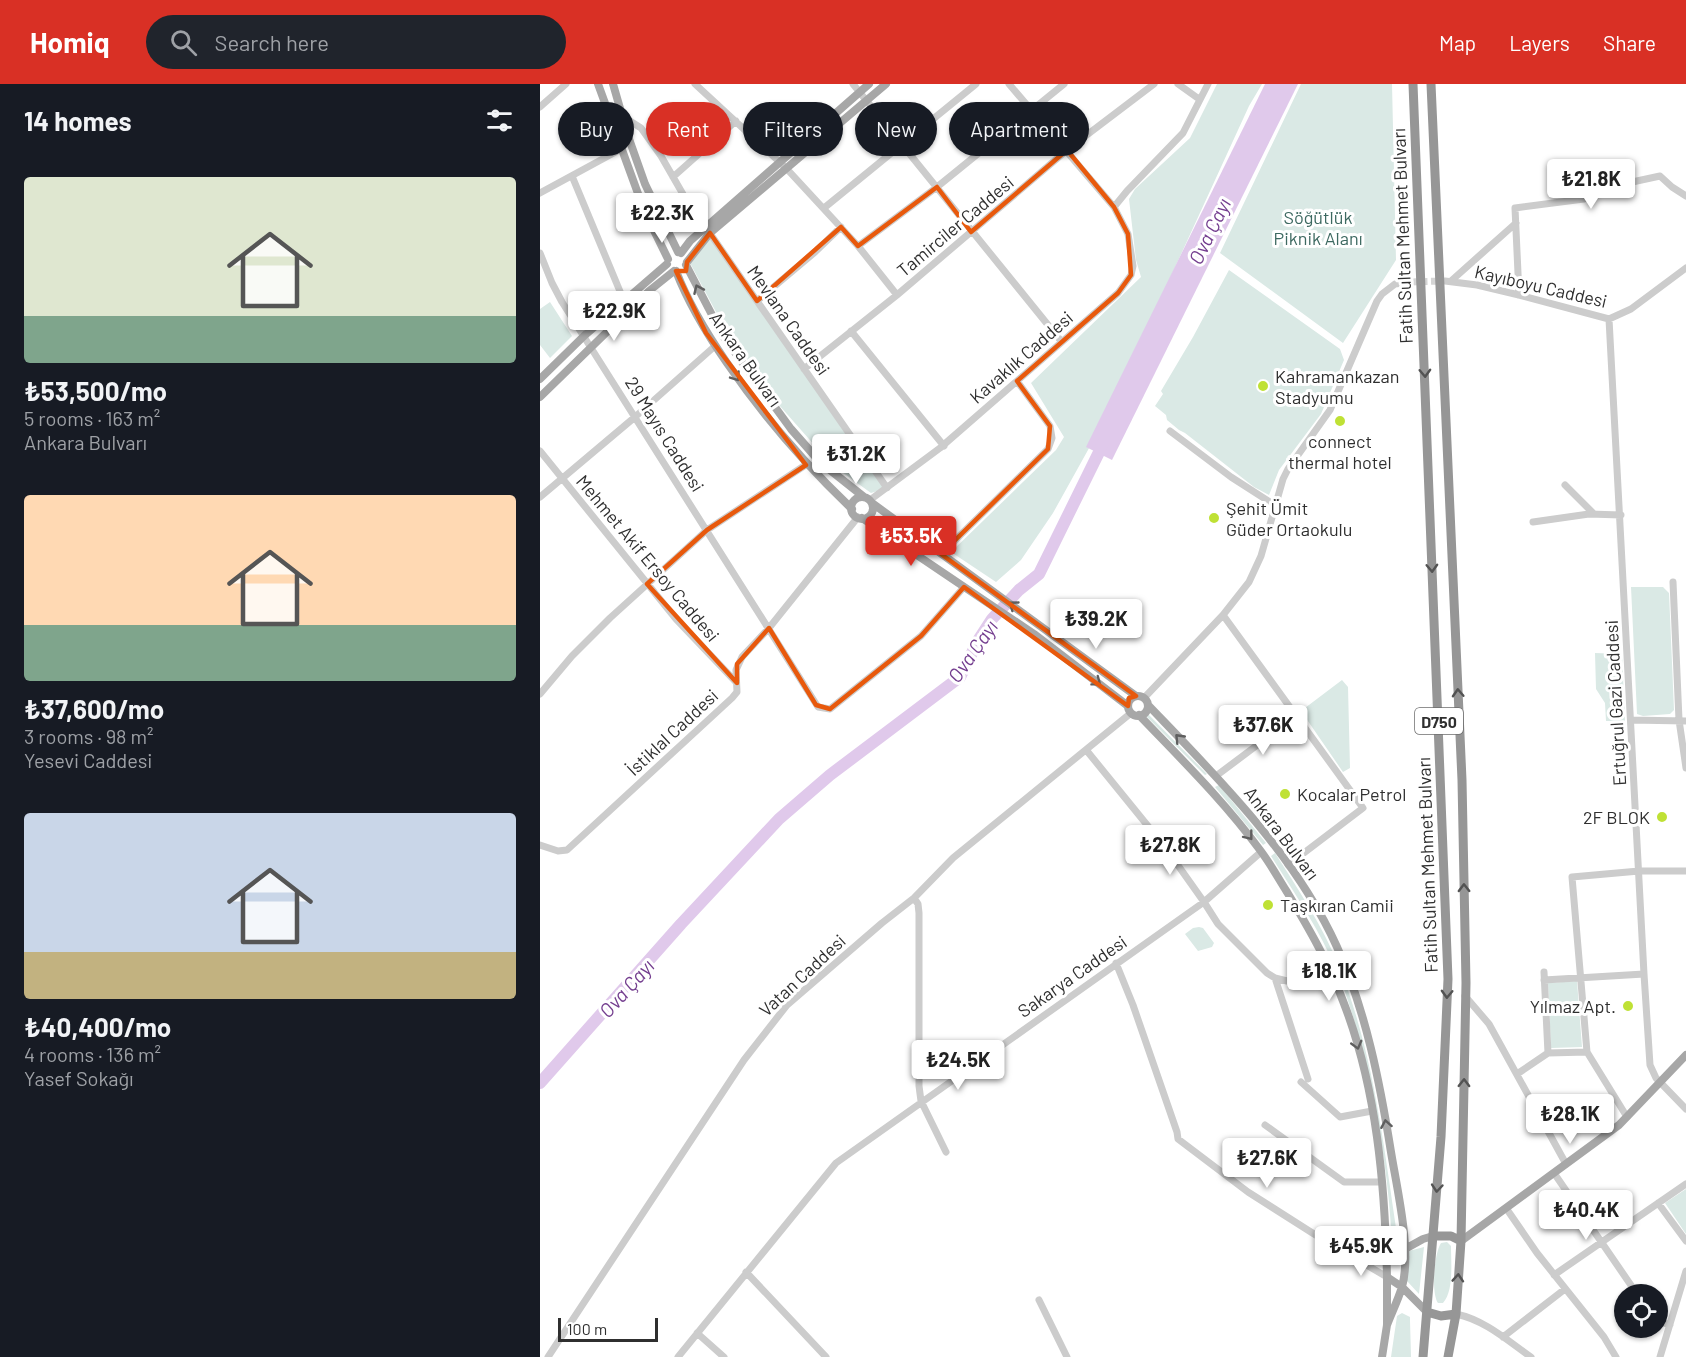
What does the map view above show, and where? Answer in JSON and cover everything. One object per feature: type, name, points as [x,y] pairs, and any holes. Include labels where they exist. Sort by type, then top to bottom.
[{"type":"highway","name":"Fatih Sultan Mehmet Bulvarı","points":[[1413,84],[1448,979],[1441,1137],[1423,1357]]},
{"type":"highway","name":"Fatih Sultan Mehmet Bulvarı","points":[[1431,84],[1462,780],[1465,996],[1461,1241],[1456,1314],[1448,1357]]},
{"type":"highway","points":[[1433,1236],[1450,1236],[1461,1241]]},
{"type":"highway","points":[[1427,1312],[1441,1316],[1456,1314]]},
{"type":"main road","points":[[598,84],[604,102]]},
{"type":"main road","points":[[613,84],[618,102]]},
{"type":"main road","points":[[783,165],[869,84]]},
{"type":"main road","points":[[680,253],[690,241],[708,230],[783,165],[886,84]]},
{"type":"main road","points":[[634,150],[652,200],[687,263]]},
{"type":"main road","points":[[624,156],[644,210],[675,271]]},
{"type":"main road","points":[[540,397],[649,291],[675,271],[681,271],[708,230]]},
{"type":"main road","points":[[540,379],[585,335],[668,261],[673,253],[680,253]]},
{"type":"main road","name":"Ankara Bulvarı","points":[[687,263],[723,336],[790,429],[820,462],[941,554],[1143,700],[1216,776],[1288,865],[1330,932],[1355,993],[1383,1105],[1405,1249],[1402,1287],[1387,1325]]},
{"type":"main road","name":"Ankara Bulvarı","points":[[675,271],[696,317],[759,407],[807,464],[860,518],[1034,634],[1133,711],[1204,784],[1261,852],[1326,961],[1347,1012],[1365,1076],[1382,1182],[1387,1325],[1382,1357]]},
{"type":"main road","points":[[852,509],[855,500],[869,500],[871,514],[860,518]]},
{"type":"main road","points":[[1130,700],[1143,700],[1146,711],[1133,711],[1130,700]]},
{"type":"main road","points":[[1204,784],[1216,776]]},
{"type":"main road","points":[[1261,852],[1273,844]]},
{"type":"main road","points":[[1461,1241],[1627,1117],[1686,1055]]},
{"type":"main road","points":[[1386,1254],[1405,1249],[1433,1236]]},
{"type":"main road","points":[[1386,1277],[1402,1287],[1427,1312]]},
{"type":"street","points":[[540,107],[566,84]]},
{"type":"street","points":[[695,84],[783,165],[858,246],[897,295]]},
{"type":"street","points":[[853,84],[866,100]]},
{"type":"street","points":[[937,116],[976,84]]},
{"type":"street","points":[[1009,84],[1024,102]]},
{"type":"street","points":[[1042,102],[1064,84]]},
{"type":"street","name":"Tamirciler Caddesi","points":[[1089,133],[1154,84]]},
{"type":"street","points":[[1178,84],[1199,99]]},
{"type":"street","points":[[1072,156],[1114,207],[1127,190],[1183,133],[1199,99],[1209,84]]},
{"type":"street","points":[[674,177],[736,121]]},
{"type":"street","name":"Mevlana Caddesi","points":[[634,124],[641,128],[661,156],[708,230],[887,488]]},
{"type":"street","points":[[540,193],[608,156]]},
{"type":"street","points":[[824,208],[887,156]]},
{"type":"street","points":[[912,156],[1061,341]]},
{"type":"street","points":[[858,246],[975,156]]},
{"type":"street","name":"Tamirciler Caddesi","points":[[804,369],[897,295],[1060,156]]},
{"type":"street","points":[[572,176],[624,301]]},
{"type":"street","points":[[1519,294],[1515,208],[1584,199],[1623,184],[1660,176],[1686,196]]},
{"type":"street","name":"Kavaklık Caddesi","points":[[869,500],[944,446],[1118,293],[1131,275],[1133,266],[1128,234],[1114,207]]},
{"type":"street","name":"Kayıboyu Caddesi","points":[[1516,223],[1448,281],[1519,294],[1609,319],[1631,309],[1686,268]]},
{"type":"street","points":[[757,301],[841,227]]},
{"type":"street","name":"29 Mayıs Caddesi","points":[[540,254],[557,292],[814,703],[820,708],[830,709],[921,636],[964,586]]},
{"type":"street","points":[[1143,700],[1241,594],[1254,571],[1288,469],[1330,410],[1377,301],[1395,284],[1410,282]]},
{"type":"street","name":"Ertuğrul Gazi Caddesi","points":[[1609,319],[1650,1065],[1652,1073],[1660,1083]]},
{"type":"street","points":[[851,331],[944,446]]},
{"type":"street","points":[[540,497],[715,346]]},
{"type":"street","points":[[941,554],[1048,449],[1052,438],[1050,426],[1017,381]]},
{"type":"street","points":[[1170,431],[1275,506]]},
{"type":"street","name":"Mehmet Akif Ersoy Caddesi","points":[[540,451],[676,619],[736,683]]},
{"type":"street","points":[[540,694],[572,656],[610,618],[707,530],[807,464]]},
{"type":"street","points":[[1565,485],[1594,514]]},
{"type":"street","points":[[1533,522],[1594,514],[1621,515]]},
{"type":"street","name":"İstiklal Caddesi","points":[[540,845],[558,851],[567,850],[732,699],[737,692],[738,664],[860,518]]},
{"type":"street","points":[[1673,582],[1686,768]]},
{"type":"street","points":[[1223,615],[1362,808],[1288,865]]},
{"type":"street","name":"Vatan Caddesi","points":[[548,1357],[765,1031],[787,1005],[828,968],[914,898],[953,858],[1087,751],[1133,711]]},
{"type":"street","points":[[1216,776],[1296,716]]},
{"type":"street","points":[[1631,720],[1683,720]]},
{"type":"street","points":[[1087,751],[1165,847],[1218,924],[1257,964],[1275,978],[1287,981],[1326,961]]},
{"type":"street","name":"Sakarya Caddesi","points":[[678,1357],[836,1162],[1204,902],[1261,852]]},
{"type":"street","points":[[1627,1117],[1587,1052],[1572,877],[1639,871],[1686,871]]},
{"type":"street","points":[[914,898],[918,904],[921,1101],[946,1152]]},
{"type":"street","points":[[1116,963],[1148,1047],[1178,1139],[1248,1192],[1386,1277]]},
{"type":"street","points":[[1548,1053],[1544,976],[1580,978],[1644,974]]},
{"type":"street","points":[[1275,978],[1304,1081],[1340,1117],[1372,1111]]},
{"type":"street","points":[[1465,996],[1489,1024],[1566,1164]]},
{"type":"street","points":[[1517,1074],[1548,1053],[1587,1052]]},
{"type":"street","points":[[1660,1083],[1686,1109]]},
{"type":"street","points":[[1265,1125],[1344,1182],[1382,1182]]},
{"type":"street","points":[[1554,1173],[1630,1284]]},
{"type":"street","points":[[1554,1275],[1686,1184]]},
{"type":"street","points":[[1658,1203],[1686,1240]]},
{"type":"street","points":[[1506,1208],[1554,1275],[1604,1337],[1616,1357]]},
{"type":"street","points":[[1359,1254],[1378,1243],[1385,1234]]},
{"type":"street","points":[[1347,1255],[1386,1254]]},
{"type":"street","points":[[1660,1357],[1686,1271]]},
{"type":"street","points":[[746,1272],[826,1357]]},
{"type":"street","points":[[1503,1337],[1565,1289]]},
{"type":"street","points":[[1039,1300],[1067,1357]]},
{"type":"street","points":[[1456,1314],[1475,1320],[1531,1357]]},
{"type":"street","points":[[697,1333],[724,1357]]},
{"type":"highlighted area","points":[[1067,150],[1114,207],[1128,234],[1131,275],[1118,293],[1017,381],[1050,426],[1048,449],[941,554],[1136,696],[1129,698],[1128,706],[964,587],[921,636],[830,709],[816,705],[769,628],[737,664],[737,683],[647,584],[707,530],[806,465],[706,333],[676,271],[686,271],[687,262],[710,233],[757,301],[841,227],[858,246],[937,187],[971,232]]},
{"type":"green space","points":[[1217,84],[1262,84],[1249,106],[1093,441],[1053,513],[1021,560],[996,582],[951,552],[1056,450],[1064,437],[1031,383],[1141,277],[1136,260],[1129,199],[1135,189],[1190,138]]},
{"type":"green space","name":"Söğütlük Piknik Alanı","points":[[1301,84],[1392,84],[1396,260],[1343,343],[1220,253]]},
{"type":"green space","points":[[710,237],[887,488],[871,493],[831,464],[779,405],[724,327],[690,263]]},
{"type":"green space","points":[[1229,270],[1340,349],[1344,360],[1321,414],[1279,470],[1269,495],[1254,487],[1179,430],[1155,406],[1163,394],[1161,391]]},
{"type":"green space","points":[[550,302],[572,336],[550,358],[540,345],[540,309]]},
{"type":"green space","points":[[1631,587],[1663,587],[1669,593],[1674,710],[1670,714],[1643,716],[1637,714]]},
{"type":"green space","points":[[1595,653],[1622,654],[1625,721],[1606,721],[1605,703],[1596,689]]},
{"type":"green space","points":[[1342,680],[1348,687],[1350,768],[1343,772],[1301,711]]},
{"type":"green space","points":[[1148,714],[1207,774],[1205,775],[1146,716]]},
{"type":"green space","points":[[1219,785],[1266,843],[1263,845],[1215,787]]},
{"type":"green space","points":[[1275,853],[1325,935],[1351,998],[1377,1104],[1399,1247],[1392,1248],[1387,1179],[1380,1134],[1351,1010],[1323,941],[1271,856]]},
{"type":"green space","points":[[1199,927],[1203,928],[1214,943],[1212,947],[1198,951],[1185,934]]},
{"type":"green space","points":[[1577,981],[1582,1047],[1551,1048],[1548,983]]},
{"type":"green space","points":[[1686,1189],[1686,1234],[1665,1203]]},
{"type":"green space","points":[[1447,1242],[1451,1246],[1449,1291],[1443,1303],[1438,1303],[1434,1283],[1435,1264],[1441,1243]]},
{"type":"green space","points":[[1424,1247],[1419,1294],[1407,1281],[1409,1251]]},
{"type":"green space","points":[[1402,1313],[1410,1317],[1411,1357],[1391,1357],[1397,1316]]},
{"type":"water","points":[[1265,84],[1298,84],[1112,460],[1086,447]]},
{"type":"waterway","name":"Ova Çayı","points":[[540,1083],[681,924],[779,819],[830,775],[960,677],[992,619],[1019,590],[1039,574],[1105,440]]},
{"type":"tunnel","points":[[1410,282],[1443,281]]},
{"type":"place","name":"Kahramankazan Stadyumu","points":[[1263,386]]},
{"type":"place","name":"connect thermal hotel","points":[[1340,421]]},
{"type":"place","name":"Şehit Ümit Güder Ortaokulu","points":[[1214,518]]},
{"type":"place","name":"Kocalar Petrol","points":[[1285,794]]},
{"type":"place","name":"2F BLOK","points":[[1662,817]]},
{"type":"place","name":"Taşkıran Camii","points":[[1268,905]]},
{"type":"place","name":"Yılmaz Apt.","points":[[1628,1006]]}]
